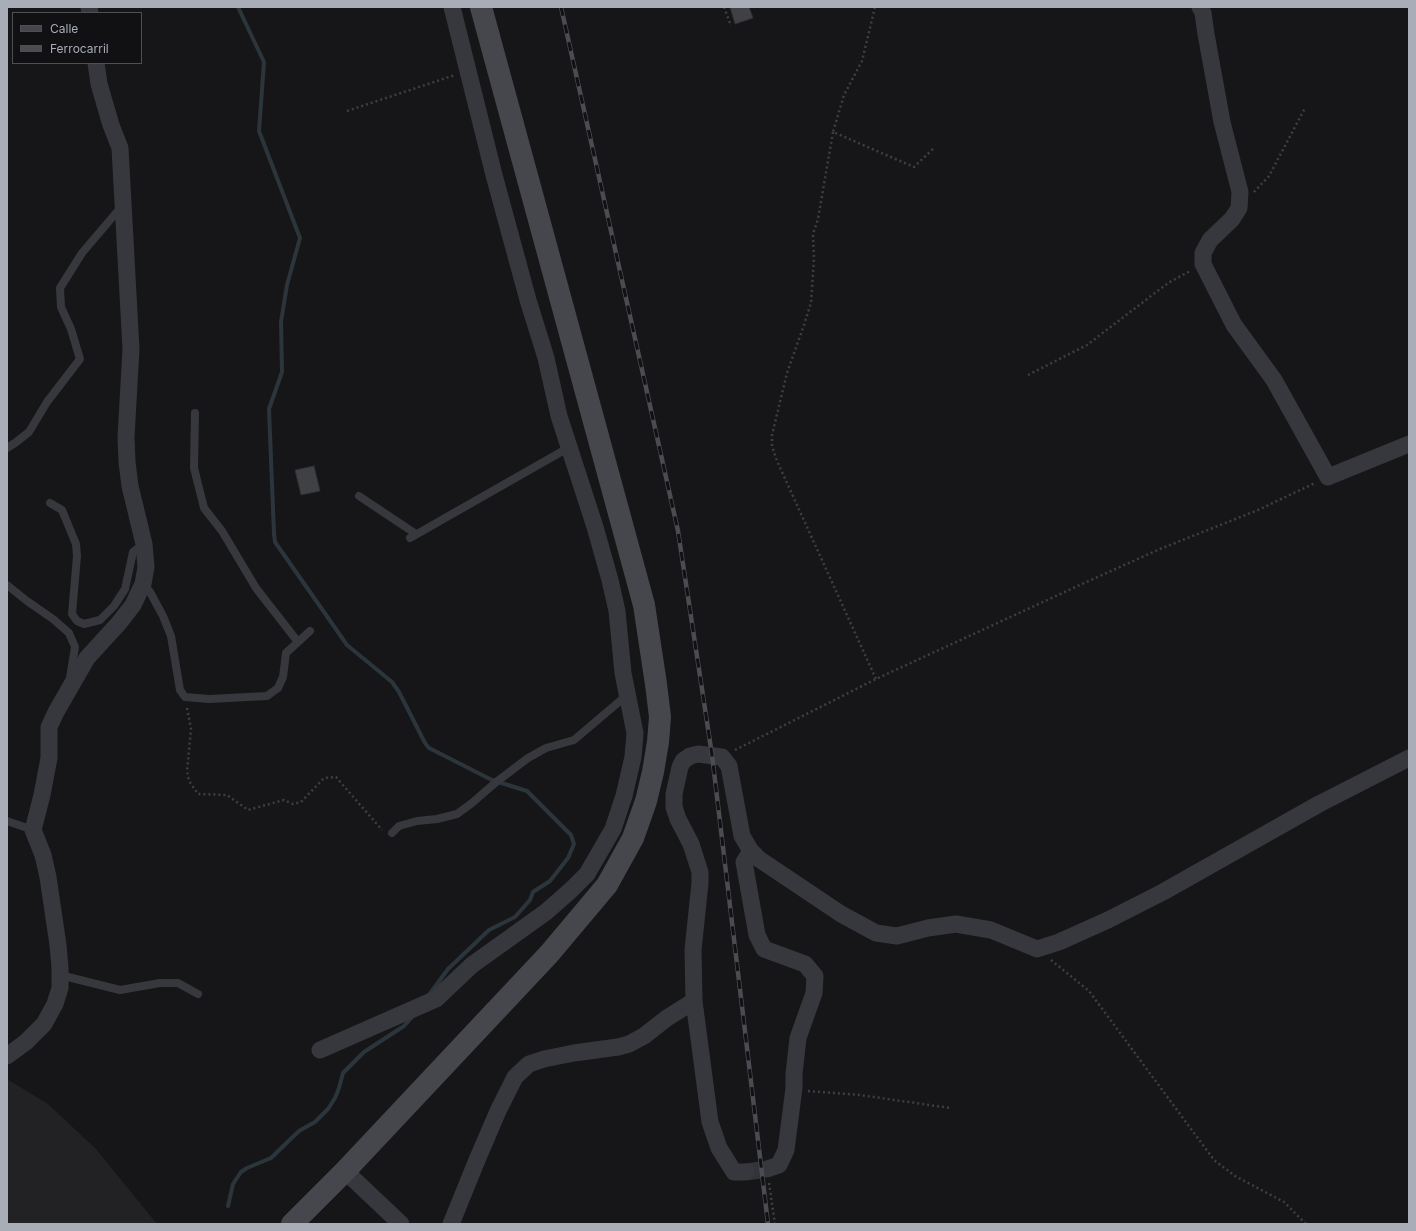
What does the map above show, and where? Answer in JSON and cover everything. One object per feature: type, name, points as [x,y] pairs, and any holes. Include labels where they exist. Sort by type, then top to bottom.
[{"type":"main road","points":[[292,1224],[345,1171],[549,954],[607,885],[633,838],[646,801],[658,742],[660,717],[644,605],[481,7]]},
{"type":"main road","points":[[299,1224],[345,1171]]},
{"type":"street","points":[[320,1050],[436,999],[472,965],[546,912],[587,874],[613,829],[624,796],[633,757],[635,732],[623,673],[617,611],[610,580],[595,527],[568,448],[559,416],[546,358],[528,300],[494,175],[452,7]]},
{"type":"street","points":[[1200,7],[1203,13],[1222,122],[1240,192],[1239,208],[1232,219],[1210,240],[1203,253],[1203,264],[1234,325],[1274,380],[1328,477],[1409,444]]},
{"type":"street","points":[[7,1056],[26,1042],[44,1024],[55,1004],[60,988],[58,945],[48,876],[43,855],[33,830],[49,758],[49,727],[87,658],[119,623],[133,605],[143,584],[146,567],[144,544],[130,486],[127,462],[126,437],[131,349],[120,148],[99,84],[96,64]]},
{"type":"street","points":[[746,1172],[734,1172],[719,1148],[710,1122],[694,1001],[693,950],[700,872],[691,844],[678,819],[674,807],[674,794],[680,766],[683,761],[690,756],[698,754],[722,757],[729,766],[742,836],[751,851],[759,859],[841,914],[876,933],[897,936],[928,928],[956,924],[991,930],[1037,949],[1059,942],[1156,896],[1319,804],[1409,758]]},
{"type":"street","points":[[751,851],[744,862],[757,936],[764,949],[805,964],[814,976],[814,993],[798,1038],[794,1088],[786,1150],[778,1165],[767,1170]]},
{"type":"street","points":[[451,1224],[498,1111],[515,1077],[529,1064],[544,1059],[574,1053],[629,1044],[644,1036],[667,1018],[694,1001]]},
{"type":"street","points":[[345,1171],[401,1224]]},
{"type":"lane","points":[[7,448],[28,432],[47,402],[80,359],[71,329],[61,307],[60,288],[82,253],[124,204]]},
{"type":"lane","points":[[195,413],[194,468],[204,508],[222,531],[256,588],[298,642]]},
{"type":"lane","points":[[359,496],[413,536],[568,448]]},
{"type":"lane","points":[[50,504],[62,510],[76,544],[77,556],[72,614],[77,621],[84,624],[100,620],[114,606],[125,589],[133,552],[144,544]]},
{"type":"lane","points":[[143,584],[150,592],[163,616],[171,636],[180,690],[185,697],[209,699],[267,696],[278,688],[283,677],[286,653],[310,631]]},
{"type":"lane","points":[[7,585],[69,633],[75,647],[69,680],[69,689]]},
{"type":"lane","points":[[392,833],[399,826],[417,821],[437,819],[457,814],[528,758],[546,748],[574,740],[628,694]]},
{"type":"lane","points":[[7,821],[33,830]]},
{"type":"lane","points":[[60,975],[120,990],[160,983],[178,983],[198,994]]},
{"type":"path","points":[[724,7],[731,26]]},
{"type":"path","points":[[875,7],[862,61],[844,96],[833,132],[818,219],[813,234],[814,258],[811,303],[787,373],[772,435],[772,446],[777,461],[876,679]]},
{"type":"path","points":[[347,111],[468,70]]},
{"type":"path","points":[[1240,192],[1254,193],[1269,176],[1305,108]]},
{"type":"path","points":[[833,132],[914,167],[935,147]]},
{"type":"path","points":[[1028,375],[1087,345],[1168,283],[1203,264]]},
{"type":"path","points":[[722,757],[876,679],[1146,555],[1258,510],[1328,477]]},
{"type":"path","points":[[185,697],[191,730],[187,771],[189,781],[198,794],[227,795],[248,810],[284,800],[293,804],[301,802],[324,778],[336,776],[381,830],[392,833]]},
{"type":"path","points":[[1037,949],[1089,991],[1214,1160],[1236,1176],[1284,1202],[1306,1224]]},
{"type":"path","points":[[794,1088],[812,1092],[860,1095],[950,1108]]},
{"type":"path","points":[[767,1170],[775,1224]]},
{"type":"shaded area","points":[[7,1079],[48,1104],[96,1149],[157,1224],[7,1224]]},
{"type":"building","points":[[730,7],[749,7],[753,18],[735,24]]},
{"type":"building","points":[[314,466],[320,491],[301,495],[295,470]]},
{"type":"waterway","points":[[238,7],[264,62],[259,131],[300,238],[287,285],[281,322],[282,372],[269,409],[275,542],[347,645],[392,682],[399,692],[429,748],[492,780],[527,791],[571,835],[574,844],[568,858],[550,881],[533,892],[530,900],[515,917],[489,930],[448,969],[429,995]]},
{"type":"waterway","points":[[228,1206],[233,1184],[241,1172],[271,1158],[299,1131],[315,1122],[328,1109],[335,1098],[343,1073],[364,1052],[404,1026],[413,1016]]},
{"type":"tunnel","points":[[746,1172],[767,1169]]},
{"type":"railway","points":[[561,7],[678,531],[712,755],[768,1224]]}]
